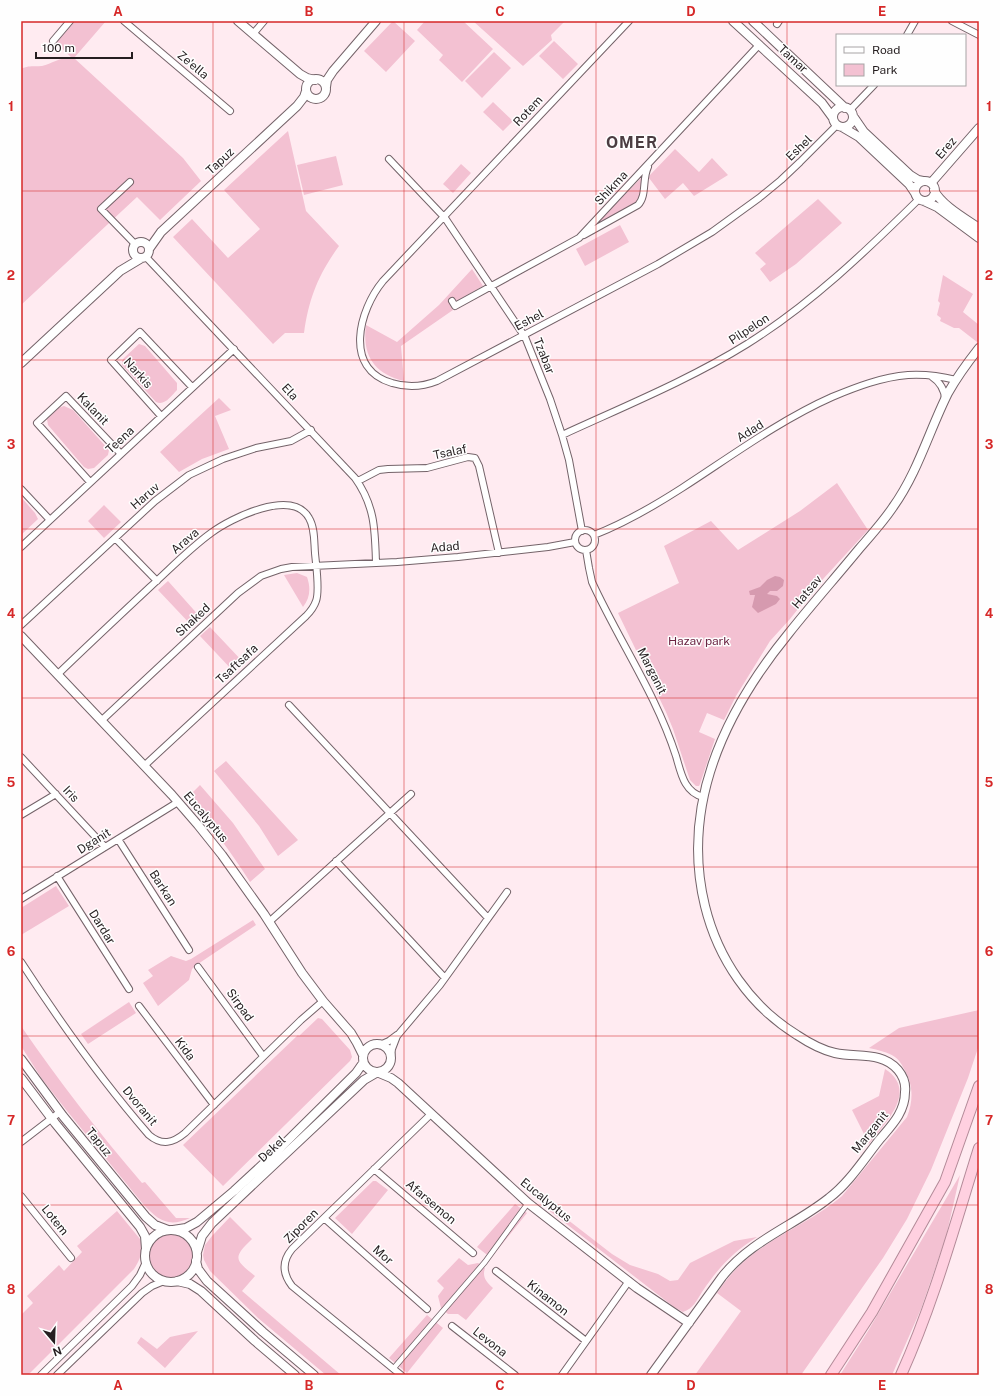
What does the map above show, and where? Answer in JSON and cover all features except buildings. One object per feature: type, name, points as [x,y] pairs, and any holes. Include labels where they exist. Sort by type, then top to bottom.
[{"type":"highway","points":[[832,1373],[872,1312],[945,1182],[979,1086]]},
{"type":"highway","points":[[901,1375],[933,1294],[979,1148]]},
{"type":"street","points":[[53,41],[70,21]]},
{"type":"street","name":"Ze'ella","points":[[124,21],[230,111]]},
{"type":"street","points":[[238,21],[300,74],[307,78],[322,81],[326,87]]},
{"type":"street","points":[[253,34],[264,21]]},
{"type":"street","points":[[300,74],[308,96],[315,99],[319,99],[324,96],[327,80],[333,71],[376,21]]},
{"type":"street","name":"Rotem","points":[[444,217],[629,21]]},
{"type":"street","name":"Tamar","points":[[733,21],[822,103],[837,124],[861,139],[909,184],[919,198],[937,207],[979,238]]},
{"type":"street","name":"Tamar","points":[[753,21],[849,111],[864,132],[910,175],[929,185],[944,202],[979,228]]},
{"type":"street","points":[[908,34],[915,21]]},
{"type":"street","points":[[952,21],[979,35]]},
{"type":"street","name":"Shikma","points":[[452,301],[455,306],[579,238],[760,45]]},
{"type":"street","points":[[306,89],[309,82],[323,77],[333,71]]},
{"type":"street","points":[[849,111],[873,86]]},
{"type":"street","name":"Tapuz","points":[[21,363],[120,270],[129,259],[136,246],[161,232],[294,108],[302,100],[306,89]]},
{"type":"street","name":"Tapuz","points":[[294,108],[315,99]]},
{"type":"street","points":[[840,108],[849,111],[852,122],[850,124],[837,124],[834,113],[836,110],[840,108]]},
{"type":"street","name":"Eshel","points":[[444,217],[383,281],[370,301],[364,314],[360,334],[362,353],[368,368],[387,382],[406,386],[423,386],[444,378],[658,264],[712,232],[754,202],[781,180],[814,149],[837,124]]},
{"type":"street","name":"Erez","points":[[929,185],[979,128]]},
{"type":"street","name":"Tzabar","points":[[389,159],[444,217],[524,336],[550,399],[562,435],[569,460],[582,531]]},
{"type":"street","points":[[579,238],[638,205],[643,198],[644,180],[649,164]]},
{"type":"street","points":[[130,182],[101,208],[136,246]]},
{"type":"street","points":[[917,185],[929,185],[934,194],[931,199],[919,198],[917,185]]},
{"type":"street","name":"Pilpelon","points":[[562,435],[684,379],[729,355],[786,318],[826,286],[868,248],[919,198]]},
{"type":"street","name":"Tapuz","points":[[120,270],[145,255],[161,232]]},
{"type":"street","points":[[147,245],[145,255],[134,256],[136,246],[147,245]]},
{"type":"street","name":"Ela","points":[[145,255],[358,481],[365,493],[371,510],[374,528],[376,563]]},
{"type":"street","name":"Narkis","points":[[161,416],[111,360],[140,332],[192,387]]},
{"type":"street","name":"Teena","points":[[21,547],[234,349]]},
{"type":"street","name":"Hatsav","points":[[699,869],[699,832],[703,797],[710,772],[728,726],[746,693],[778,646],[892,509],[906,488],[916,469],[945,400],[956,380],[978,352]]},
{"type":"street","name":"Adad","points":[[594,535],[618,525],[649,508],[781,424],[826,400],[857,387],[890,378],[908,375],[930,375],[956,380]]},
{"type":"street","points":[[930,375],[942,388],[945,400]]},
{"type":"street","name":"Kalanit","points":[[90,482],[37,423],[66,396],[121,454]]},
{"type":"street","name":"Haruv","points":[[21,625],[155,501],[189,475],[223,459],[256,448],[291,441],[311,430]]},
{"type":"street","name":"Tsalaf","points":[[358,481],[384,469],[428,468],[464,457],[473,457],[479,466],[499,553]]},
{"type":"street","points":[[21,489],[50,520]]},
{"type":"street","name":"Arava","points":[[58,674],[192,548],[222,526],[253,512],[285,504],[302,510],[310,519],[314,532],[316,566]]},
{"type":"street","points":[[588,530],[594,535],[594,545],[590,549],[586,550],[579,548],[575,542],[576,536],[582,531],[588,530]]},
{"type":"street","points":[[115,538],[157,581]]},
{"type":"street","name":"Adad","points":[[316,566],[376,563],[499,553],[552,547],[575,542]]},
{"type":"street","name":"Marganit","points":[[586,550],[588,568],[592,582],[658,711],[668,733],[685,783],[692,792],[703,797]]},
{"type":"street","name":"Shaked","points":[[101,721],[249,584],[261,576],[281,569],[316,566]]},
{"type":"street","name":"Tsaftsafa","points":[[144,766],[311,611],[316,603],[317,597],[316,566]]},
{"type":"street","name":"Eucalyptus","points":[[21,636],[178,802],[214,844],[269,922],[302,973],[358,1043],[363,1059]]},
{"type":"street","points":[[289,705],[488,918]]},
{"type":"street","name":"Iris","points":[[21,757],[105,847]]},
{"type":"street","points":[[21,815],[56,794]]},
{"type":"street","points":[[269,922],[411,794]]},
{"type":"street","name":"Dganit","points":[[21,899],[178,802]]},
{"type":"street","name":"Barkan","points":[[118,839],[189,950]]},
{"type":"street","points":[[336,861],[445,978]]},
{"type":"street","name":"Marganit","points":[[651,1375],[728,1270],[741,1257],[775,1232],[822,1203],[840,1189],[897,1119],[903,1105],[905,1094],[902,1076],[894,1066],[888,1062],[875,1057],[839,1054],[819,1047],[782,1025],[754,999],[733,972],[718,944],[707,915],[699,869]]},
{"type":"street","name":"Dardar","points":[[58,876],[128,989]]},
{"type":"street","points":[[400,1033],[389,1041],[367,1048],[363,1059],[368,1070],[377,1073],[384,1071],[390,1061],[394,1044],[400,1033],[445,978],[507,892]]},
{"type":"street","name":"Dvoranit","points":[[21,962],[91,1062],[128,1110],[154,1139],[165,1142],[176,1140],[185,1133],[263,1056],[323,1001]]},
{"type":"street","name":"Sirpad","points":[[198,967],[263,1056]]},
{"type":"street","name":"Kida","points":[[139,1006],[214,1106]]},
{"type":"street","name":"Eucalyptus","points":[[351,1033],[360,1040],[376,1045]]},
{"type":"street","points":[[376,1045],[387,1049],[390,1061]]},
{"type":"street","name":"Tapuz","points":[[21,1059],[60,1112],[146,1217],[155,1225],[170,1230]]},
{"type":"street","name":"Dekel","points":[[170,1230],[186,1228],[197,1222],[234,1192],[356,1073],[363,1059]]},
{"type":"street","name":"Eucalyptus","points":[[390,1061],[398,1083]]},
{"type":"street","name":"Eucalyptus","points":[[377,1073],[391,1078],[398,1083],[528,1203],[629,1282],[689,1323]]},
{"type":"street","name":"Dekel","points":[[197,1257],[202,1236],[212,1223],[364,1080],[377,1073]]},
{"type":"street","name":"Tapuz","points":[[21,1078],[51,1119],[140,1227],[145,1236],[146,1249]]},
{"type":"street","points":[[21,1142],[60,1112]]},
{"type":"street","name":"Ziporen","points":[[401,1375],[298,1292],[287,1280],[284,1268],[286,1258],[292,1249],[431,1114]]},
{"type":"street","name":"Afarsemon","points":[[374,1168],[473,1253]]},
{"type":"street","name":"Lotem","points":[[21,1196],[71,1258]]},
{"type":"street","points":[[388,1375],[484,1262],[528,1203]]},
{"type":"street","name":"Mor","points":[[324,1218],[427,1309]]},
{"type":"street","points":[[41,1375],[132,1286],[140,1275],[146,1262],[146,1249],[150,1240],[163,1231],[170,1230],[182,1232],[190,1238],[196,1247],[198,1269],[207,1281],[267,1336],[314,1375]]},
{"type":"street","points":[[57,1375],[151,1286],[164,1281],[180,1280],[188,1275],[194,1267],[197,1257]]},
{"type":"street","points":[[146,1262],[152,1273],[164,1281]]},
{"type":"street","name":"Kinamon","points":[[496,1271],[586,1341]]},
{"type":"street","points":[[174,1281],[186,1283],[201,1291],[295,1375]]},
{"type":"street","points":[[562,1375],[629,1282]]},
{"type":"street","name":"Levona","points":[[452,1326],[515,1375]]},
{"type":"green space","points":[[75,21],[106,21],[74,58],[183,158],[201,181],[160,220],[137,197],[21,305],[21,69],[42,66],[57,60],[72,58],[56,43]]},
{"type":"green space","points":[[393,21],[415,41],[386,72],[364,51]]},
{"type":"green space","points":[[425,21],[463,21],[493,49],[462,82],[439,60],[443,55],[417,30]]},
{"type":"green space","points":[[473,21],[565,21],[551,35],[552,40],[523,66]]},
{"type":"green space","points":[[554,41],[578,64],[563,79],[539,56]]},
{"type":"green space","points":[[494,52],[511,68],[482,98],[465,81]]},
{"type":"green space","points":[[493,102],[513,121],[503,131],[483,112]]},
{"type":"green space","points":[[288,131],[306,211],[339,246],[320,277],[312,298],[304,333],[285,333],[273,344],[173,237],[192,219],[228,258],[260,229],[224,190]]},
{"type":"green space","points":[[675,149],[699,172],[712,158],[728,175],[694,196],[683,183],[665,199],[649,178],[650,175]]},
{"type":"green space","points":[[336,156],[343,185],[304,195],[297,165]]},
{"type":"green space","points":[[461,164],[471,173],[453,193],[443,184]]},
{"type":"green space","points":[[642,177],[640,196],[636,202],[625,211],[592,228]]},
{"type":"green space","points":[[818,199],[842,223],[796,264],[770,282],[760,269],[766,264],[755,253]]},
{"type":"green space","points":[[620,225],[629,242],[585,266],[576,249]]},
{"type":"green space","points":[[472,269],[483,286],[450,305],[453,310],[401,346],[404,381],[385,373],[372,362],[366,346],[366,325],[397,342],[439,305]]},
{"type":"green space","points":[[943,275],[973,294],[963,312],[979,325],[979,340],[977,342],[959,328],[954,328],[940,321],[941,318],[937,315]]},
{"type":"green space","points":[[139,344],[145,346],[177,383],[177,390],[165,402],[156,402],[122,365],[124,358]]},
{"type":"green space","points":[[219,398],[231,410],[215,416],[229,449],[202,459],[179,472],[160,452]]},
{"type":"green space","points":[[64,406],[73,410],[109,450],[108,455],[94,468],[88,469],[84,467],[48,425],[47,419],[58,408]]},
{"type":"green space","name":"Hazav park","points":[[837,483],[868,530],[813,590],[770,641],[736,696],[724,720],[707,713],[699,732],[715,739],[700,784],[699,786],[696,786],[690,780],[666,712],[618,613],[679,583],[664,546],[711,521],[738,550],[800,511]]},
{"type":"green space","points":[[21,497],[35,513],[38,519],[21,535]]},
{"type":"green space","points":[[104,505],[121,522],[104,538],[88,521]]},
{"type":"green space","points":[[297,573],[307,577],[309,585],[309,593],[303,607],[284,575]]},
{"type":"green space","points":[[168,581],[201,618],[192,626],[158,590]]},
{"type":"green space","points":[[210,627],[244,663],[234,672],[200,636]]},
{"type":"green space","points":[[226,761],[298,840],[278,856],[259,826],[214,771]]},
{"type":"green space","points":[[200,785],[233,823],[265,869],[250,882],[236,860],[204,818],[186,799]]},
{"type":"green space","points":[[56,886],[69,906],[21,935],[21,908]]},
{"type":"green space","points":[[253,920],[256,925],[195,966],[192,969],[189,980],[158,1006],[143,983],[153,976],[148,970],[171,956],[186,961],[191,959]]},
{"type":"green space","points":[[129,1002],[136,1013],[88,1044],[81,1034]]},
{"type":"green space","points":[[979,1010],[979,1045],[968,1078],[931,1170],[907,1219],[883,1258],[801,1375],[695,1375],[741,1311],[717,1293],[727,1279],[743,1263],[770,1242],[819,1213],[842,1196],[907,1117],[911,1104],[911,1085],[906,1073],[898,1059],[883,1051],[869,1048],[899,1028]]},
{"type":"green space","points":[[318,1018],[322,1019],[350,1050],[352,1057],[350,1061],[223,1186],[183,1145],[298,1035],[299,1036]]},
{"type":"green space","points":[[21,1026],[79,1106],[142,1183],[145,1182],[176,1218],[190,1218],[175,1222],[164,1221],[143,1204],[42,1079],[21,1046]]},
{"type":"green space","points":[[885,1069],[895,1078],[899,1087],[899,1097],[896,1107],[890,1117],[869,1144],[852,1110],[879,1096]]},
{"type":"green space","points":[[960,1175],[946,1237],[921,1309],[892,1375],[840,1375],[868,1331]]},
{"type":"green space","points":[[373,1181],[376,1181],[388,1190],[352,1234],[335,1218]]},
{"type":"green space","points":[[515,1204],[527,1213],[491,1258],[477,1247]]},
{"type":"green space","points":[[550,1206],[612,1254],[630,1265],[658,1274],[670,1281],[678,1280],[690,1263],[734,1241],[757,1237],[726,1261],[708,1283],[694,1304],[683,1312],[674,1307],[547,1209]]},
{"type":"green space","points":[[117,1211],[140,1239],[142,1247],[140,1258],[136,1266],[28,1375],[21,1375],[21,1315],[33,1303],[27,1296],[59,1265],[64,1271],[82,1252],[77,1246]]},
{"type":"green space","points":[[230,1217],[252,1239],[241,1251],[238,1259],[243,1266],[255,1276],[242,1291],[341,1375],[326,1375],[258,1318],[210,1271],[203,1255],[205,1245]]},
{"type":"green space","points":[[171,1232],[180,1234],[188,1239],[193,1247],[195,1256],[193,1265],[188,1273],[180,1278],[171,1280],[162,1278],[154,1273],[149,1265],[147,1256],[149,1247],[154,1239],[162,1234]]},
{"type":"green space","points":[[459,1258],[468,1265],[478,1263],[485,1268],[485,1279],[493,1288],[466,1320],[458,1314],[448,1314],[441,1308],[438,1296],[444,1288],[437,1281]]},
{"type":"green space","points":[[427,1315],[443,1328],[407,1373],[389,1358]]},
{"type":"green space","points":[[198,1331],[165,1368],[137,1343],[141,1337],[157,1349],[170,1337]]},
{"type":"shaded area","points":[[775,576],[784,580],[783,586],[777,591],[770,591],[767,594],[777,596],[780,599],[776,604],[758,613],[752,607],[755,595],[750,595],[749,591],[760,587],[767,580]]},
{"type":"district","name":"OMER","points":[[632,142]]}]
